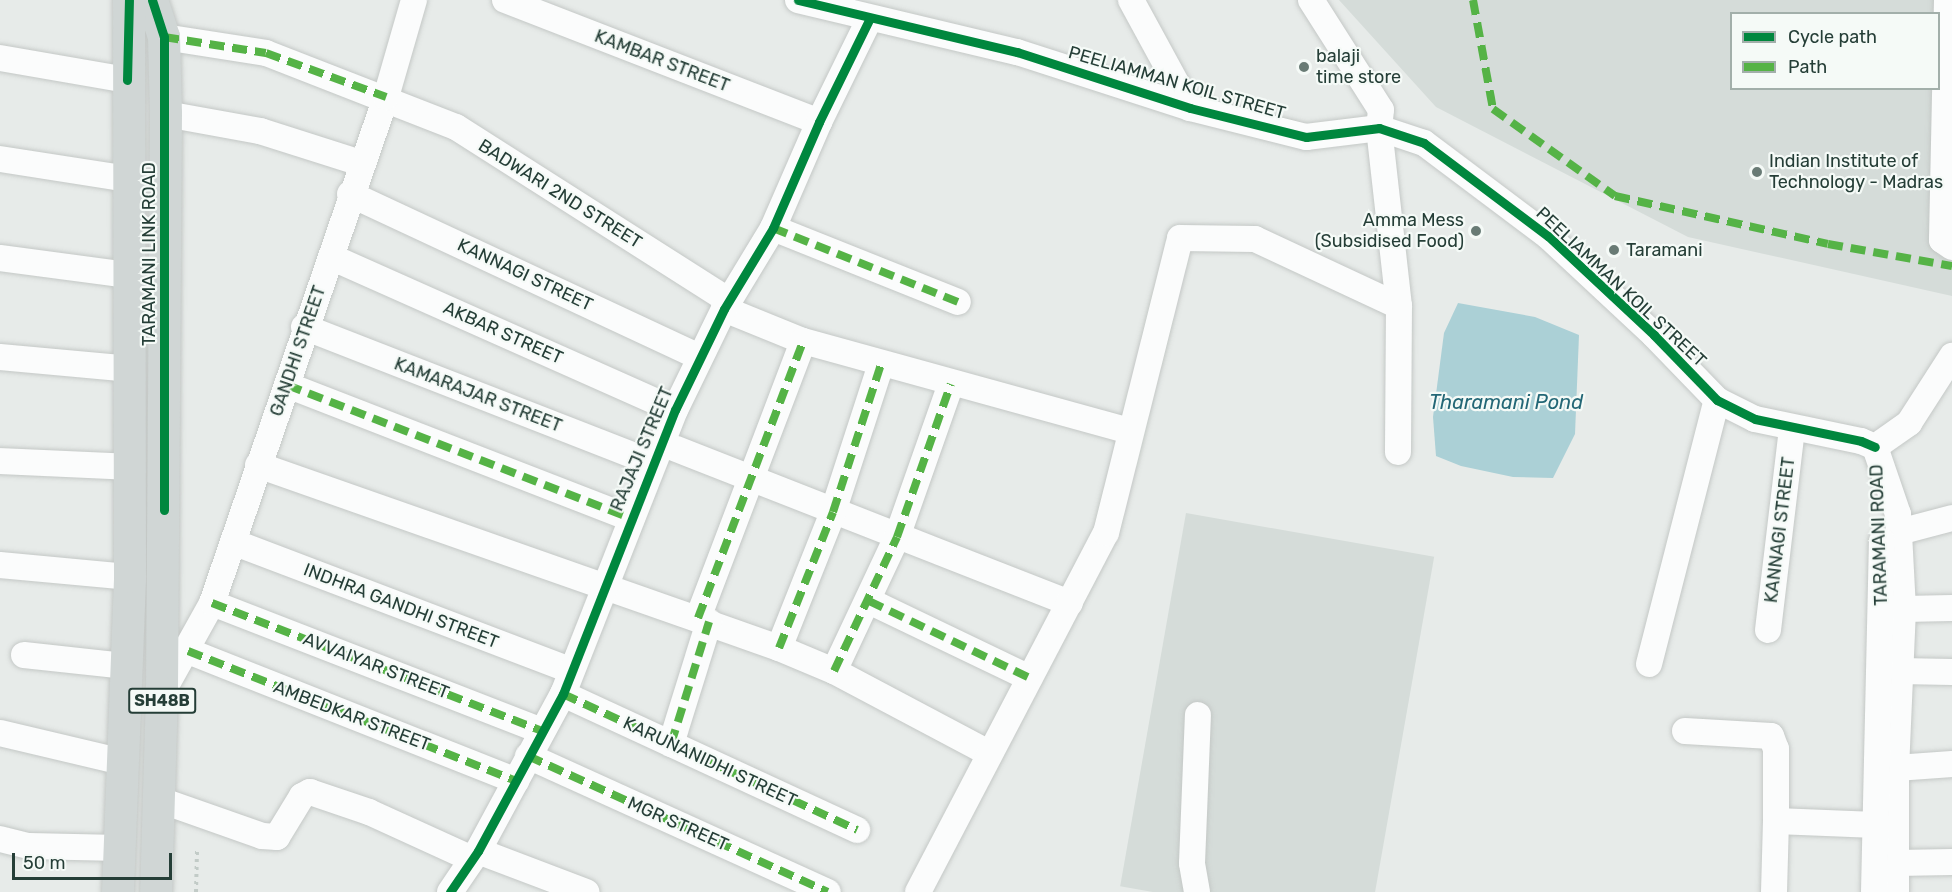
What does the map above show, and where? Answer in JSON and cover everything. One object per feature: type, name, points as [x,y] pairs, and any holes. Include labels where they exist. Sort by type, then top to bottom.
[{"type":"main road","name":"TARAMANI LINK ROAD","points":[[118,892],[130,577],[131,369],[127,274],[129,0]]},
{"type":"main road","name":"TARAMANI LINK ROAD","points":[[152,0],[164,37],[166,114],[162,693],[156,892]]},
{"type":"street","name":"GANDHI STREET","points":[[162,693],[188,651],[212,603],[287,385],[304,327],[331,257],[350,194],[386,97],[414,0]]},
{"type":"street","name":"KAMBAR STREET","points":[[505,0],[819,122]]},
{"type":"street","name":"PEELIAMMAN KOIL STREET","points":[[798,0],[869,20],[1017,52],[1190,108],[1306,137],[1379,128],[1424,142],[1548,236],[1654,335],[1717,400],[1755,419],[1792,430],[1861,441],[1875,447]]},
{"type":"street","points":[[1131,0],[1190,108]]},
{"type":"street","points":[[1311,0],[1382,111],[1379,128],[1399,306],[1398,452]]},
{"type":"street","points":[[1947,0],[1942,240],[1952,247]]},
{"type":"street","name":"RAJAJI STREET","points":[[450,892],[475,855],[516,781],[540,730],[563,694],[570,670],[606,586],[630,518],[699,357],[773,228],[819,122],[869,20]]},
{"type":"street","name":"BADWARI 2ND STREET","points":[[164,37],[266,53],[386,97],[456,127],[727,305],[803,341],[951,384],[1130,431]]},
{"type":"street","points":[[0,58],[127,80]]},
{"type":"street","points":[[166,114],[260,131],[361,163]]},
{"type":"street","points":[[0,159],[127,179]]},
{"type":"street","name":"KANNAGI STREET","points":[[350,194],[699,357]]},
{"type":"street","points":[[773,228],[958,302]]},
{"type":"street","points":[[918,892],[988,753],[1106,533],[1180,238],[1255,239],[1399,306]]},
{"type":"street","name":"AKBAR STREET","points":[[331,257],[675,410]]},
{"type":"street","points":[[0,258],[127,274]]},
{"type":"street","name":"KAMARAJAR STREET","points":[[304,327],[657,453],[753,479],[1070,603]]},
{"type":"street","points":[[671,744],[704,620],[803,341]]},
{"type":"street","points":[[1875,447],[1909,423],[1952,356]]},
{"type":"street","points":[[0,357],[131,369]]},
{"type":"street","points":[[780,648],[833,512],[881,364]]},
{"type":"street","points":[[834,671],[869,601],[897,537],[951,384]]},
{"type":"street","points":[[287,385],[630,518]]},
{"type":"street","points":[[1649,664],[1717,400]]},
{"type":"street","name":"KANNAGI STREET","points":[[1768,630],[1792,430]]},
{"type":"street","name":"TARAMANI ROAD","points":[[1875,447],[1898,514],[1903,609],[1896,768],[1896,892]]},
{"type":"street","name":"TARAMANI ROAD","points":[[1874,892],[1883,572],[1875,447]]},
{"type":"street","points":[[0,461],[131,467]]},
{"type":"street","points":[[258,465],[780,648],[834,671],[988,753]]},
{"type":"street","points":[[1899,532],[1952,518]]},
{"type":"street","name":"INDHRA GANDHI STREET","points":[[233,542],[570,670]]},
{"type":"street","points":[[0,565],[130,577]]},
{"type":"street","points":[[869,601],[1030,678]]},
{"type":"street","name":"AVVAIYAR STREET","points":[[212,603],[540,730]]},
{"type":"street","points":[[1903,609],[1952,608]]},
{"type":"street","name":"AMBEDKAR STREET","points":[[188,651],[516,781]]},
{"type":"street","points":[[24,655],[126,666]]},
{"type":"street","points":[[1899,671],[1952,672]]},
{"type":"street","name":"KARUNANIDHI STREET","points":[[563,694],[857,830]]},
{"type":"street","points":[[1197,892],[1192,863],[1198,715]]},
{"type":"street","points":[[1685,731],[1771,736],[1776,749],[1774,892]]},
{"type":"street","points":[[0,733],[123,762]]},
{"type":"street","name":"MGR STREET","points":[[528,756],[828,892]]},
{"type":"street","points":[[1896,768],[1952,764]]},
{"type":"street","points":[[160,800],[262,836],[277,837],[302,796],[310,792],[369,812],[475,855],[586,892]]},
{"type":"street","points":[[1776,821],[1876,825]]},
{"type":"street","points":[[0,839],[29,846],[120,848]]},
{"type":"street","points":[[1897,863],[1952,862]]},
{"type":"path","points":[[196,892],[197,851]]},
{"type":"shaded area","name":"Indian Institute of Technology - Madras","points":[[1339,0],[1952,0],[1952,296],[1688,237],[1436,107]]},
{"type":"shaded area","points":[[1186,513],[1434,557],[1375,892],[1153,892],[1120,886]]},
{"type":"water","name":"Tharamani Pond","points":[[1458,303],[1535,317],[1579,335],[1575,434],[1553,478],[1513,477],[1461,466],[1436,456],[1433,417],[1444,333]]},
{"type":"marked path","points":[[1473,0],[1493,109],[1615,196],[1828,244],[1952,266]]},
{"type":"marked path","points":[[164,37],[266,53],[386,97]]},
{"type":"marked path","points":[[773,228],[958,302]]},
{"type":"marked path","points":[[698,618],[803,341]]},
{"type":"marked path","points":[[779,648],[833,512],[881,364]]},
{"type":"marked path","points":[[834,671],[897,537],[951,384]]},
{"type":"marked path","points":[[287,385],[630,518]]},
{"type":"marked path","points":[[869,601],[1030,678]]},
{"type":"marked path","points":[[212,603],[540,730]]},
{"type":"marked path","points":[[671,744],[709,622]]},
{"type":"marked path","points":[[188,651],[516,781]]},
{"type":"marked path","points":[[563,694],[857,830]]},
{"type":"marked path","points":[[528,756],[828,892]]},
{"type":"cycle path","points":[[127,80],[129,0]]},
{"type":"cycle path","points":[[152,0],[164,37],[164,510]]},
{"type":"cycle path","points":[[798,0],[1017,52],[1190,108],[1306,137],[1379,128],[1424,143],[1548,236],[1654,335],[1717,400],[1755,419],[1861,441],[1875,447]]},
{"type":"cycle path","points":[[450,892],[478,851],[563,694],[675,410],[724,309],[773,228],[819,122],[869,20]]},
{"type":"place","name":"balaji time store","points":[[1304,67]]},
{"type":"place","name":"Indian Institute of Technology - Madras","points":[[1757,172]]},
{"type":"place","name":"Amma Mess (Subsidised Food)","points":[[1476,231]]},
{"type":"place","name":"Taramani","points":[[1614,250]]}]
